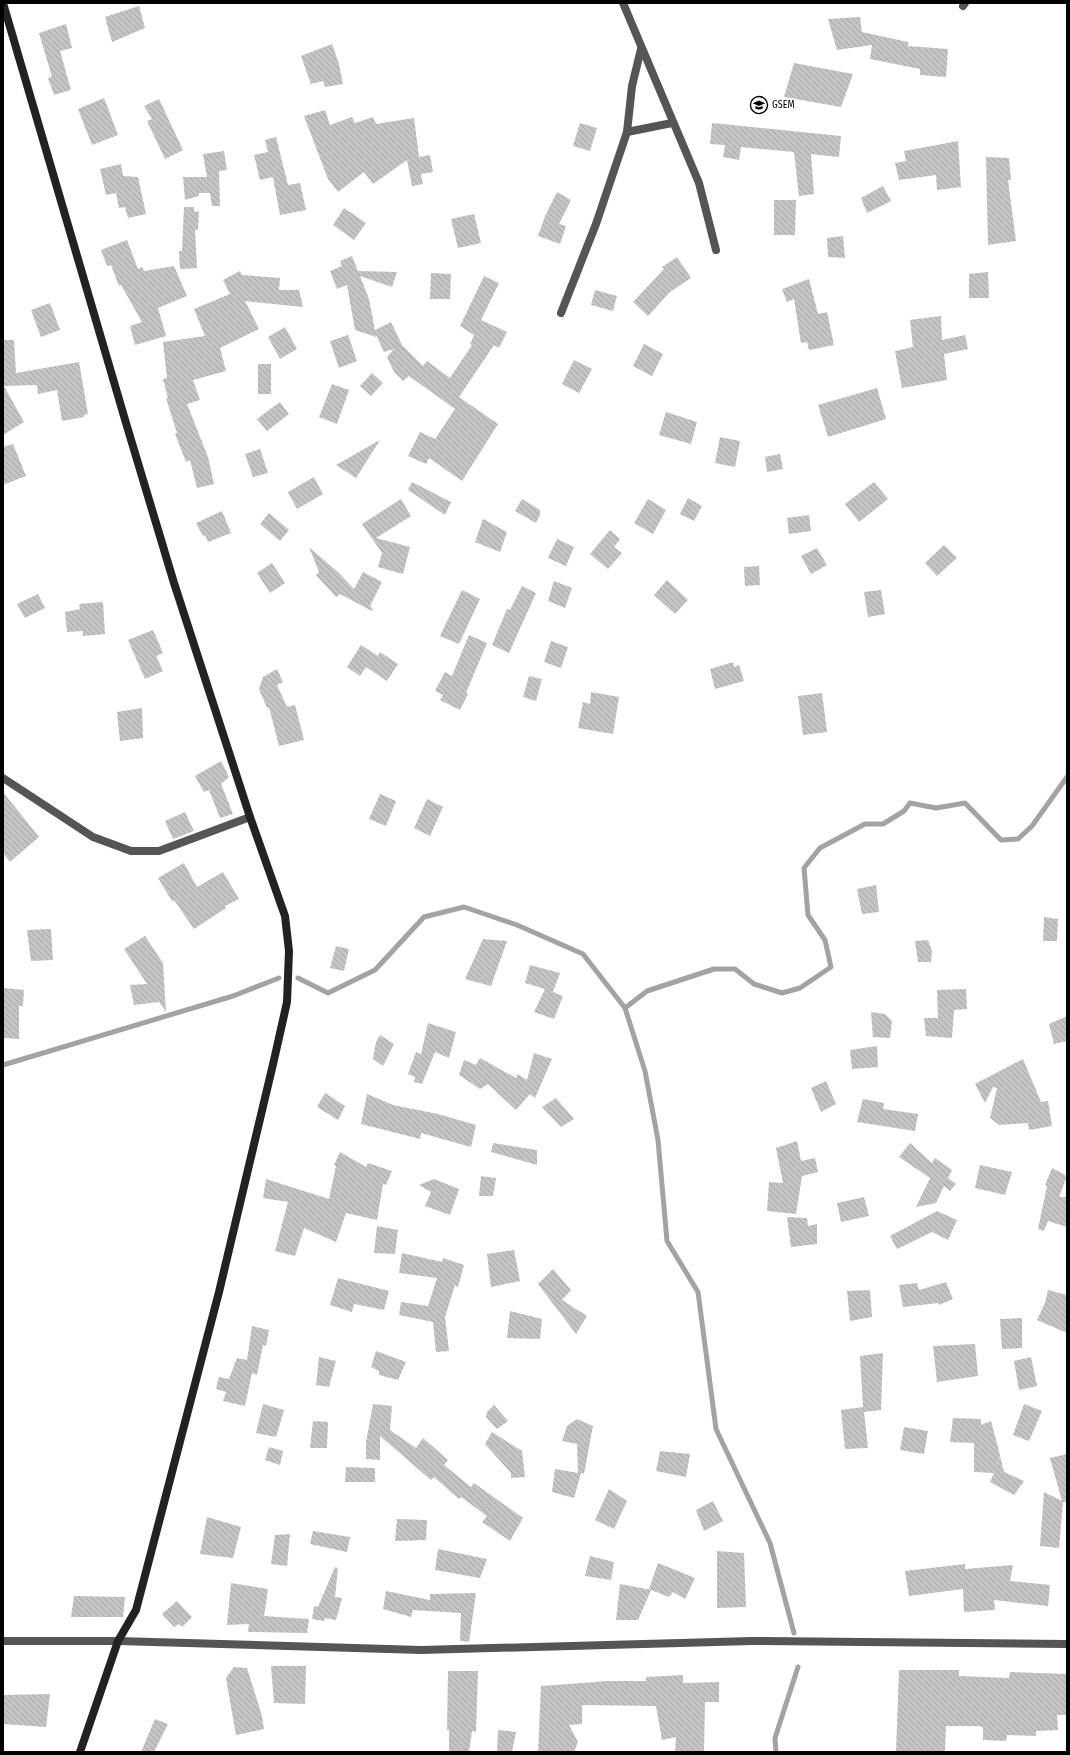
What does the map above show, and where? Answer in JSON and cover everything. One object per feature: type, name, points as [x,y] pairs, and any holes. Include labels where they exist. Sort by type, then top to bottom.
[{"type":"main road","points":[[5,3],[128,431],[174,583],[250,817],[285,916],[289,952],[287,1002],[219,1292],[136,1610],[118,1641],[80,1752]]},
{"type":"street","points":[[623,3],[672,123],[699,183],[716,250]]},
{"type":"street","points":[[561,313],[596,224],[627,132],[632,86],[641,49]]},
{"type":"street","points":[[627,132],[672,123]]},
{"type":"street","points":[[3,778],[93,837],[131,851],[159,851],[250,817]]},
{"type":"street","points":[[3,1641],[118,1641],[422,1650],[752,1642],[1067,1644]]},
{"type":"building","points":[[139,6],[145,28],[112,42],[105,17]]},
{"type":"building","points":[[860,17],[862,32],[908,42],[908,46],[948,49],[946,77],[920,75],[920,69],[870,59],[872,45],[837,50],[828,19]]},
{"type":"building","points":[[66,24],[72,48],[60,51],[71,90],[54,95],[48,78],[52,77],[39,33]]},
{"type":"building","points":[[332,44],[339,64],[343,84],[325,87],[323,81],[311,84],[301,56]]},
{"type":"building","points":[[794,63],[853,74],[841,107],[784,97]]},
{"type":"building","points":[[104,98],[118,135],[92,145],[78,109]]},
{"type":"building","points":[[159,99],[183,150],[165,159],[147,121],[152,119],[144,106]]},
{"type":"building","points":[[325,110],[330,125],[352,117],[355,123],[373,117],[376,124],[414,118],[419,157],[430,155],[433,172],[421,174],[423,184],[412,186],[407,160],[373,184],[364,172],[338,192],[328,179],[304,116]]},
{"type":"building","points":[[580,123],[597,128],[590,151],[573,146]]},
{"type":"building","points":[[712,123],[841,136],[839,157],[811,154],[814,194],[799,196],[794,152],[741,147],[739,160],[723,157],[725,145],[710,144]]},
{"type":"building","points":[[276,137],[288,185],[300,183],[306,210],[280,215],[273,177],[260,180],[254,155],[268,152],[265,140]]},
{"type":"building","points":[[958,141],[961,187],[937,190],[936,175],[899,180],[895,163],[906,161],[904,151]]},
{"type":"building","points":[[224,151],[227,170],[219,171],[220,206],[212,206],[210,193],[199,193],[199,196],[185,200],[183,177],[207,177],[203,154]]},
{"type":"building","points":[[986,157],[1009,158],[1011,180],[1008,180],[1016,241],[988,245]]},
{"type":"building","points":[[121,164],[123,176],[138,177],[146,214],[128,218],[125,207],[119,208],[116,193],[106,195],[100,169]]},
{"type":"building","points":[[883,186],[891,201],[867,213],[861,198]]},
{"type":"building","points":[[557,192],[571,200],[559,224],[566,226],[560,244],[538,236],[545,216]]},
{"type":"building","points":[[774,200],[796,200],[795,235],[774,235]]},
{"type":"building","points":[[184,207],[194,207],[194,212],[199,211],[198,230],[195,230],[197,268],[180,269],[179,251],[182,251]]},
{"type":"building","points":[[344,208],[366,223],[354,240],[333,225]]},
{"type":"building","points":[[474,214],[481,243],[458,248],[451,219]]},
{"type":"building","points":[[843,236],[845,258],[828,257],[827,238]]},
{"type":"building","points":[[127,240],[138,269],[142,267],[144,271],[174,266],[187,296],[158,308],[166,336],[135,345],[130,326],[142,322],[121,285],[119,286],[111,265],[107,266],[101,250]]},
{"type":"building","points":[[352,256],[358,271],[397,272],[392,287],[360,276],[369,299],[375,330],[391,322],[402,345],[423,366],[427,361],[450,378],[472,345],[470,344],[474,335],[460,326],[484,276],[499,283],[481,320],[507,332],[499,348],[494,345],[459,397],[498,424],[462,481],[429,458],[426,464],[408,456],[420,432],[435,439],[455,409],[409,376],[403,381],[394,372],[387,357],[394,349],[384,352],[376,335],[376,337],[355,330],[347,285],[337,289],[330,271],[342,266],[340,261]]},
{"type":"building","points":[[677,257],[691,278],[670,292],[648,316],[633,302],[664,269],[662,267]]},
{"type":"building","points":[[240,271],[242,275],[280,278],[279,290],[299,290],[303,307],[245,301],[259,329],[220,348],[226,371],[193,380],[200,400],[187,404],[208,457],[214,484],[197,488],[190,460],[186,462],[175,434],[177,433],[166,398],[168,398],[163,379],[167,378],[163,342],[205,336],[194,309],[230,294],[223,280]]},
{"type":"building","points":[[988,272],[989,298],[969,298],[969,274]]},
{"type":"building","points":[[431,273],[451,274],[450,299],[430,299]]},
{"type":"building","points":[[809,279],[818,314],[827,312],[834,345],[809,350],[807,342],[801,343],[794,299],[787,302],[782,289]]},
{"type":"building","points":[[595,290],[617,296],[613,311],[591,305]]},
{"type":"building","points":[[50,303],[60,330],[41,337],[31,310]]},
{"type":"building","points":[[941,316],[942,340],[965,335],[968,349],[944,354],[947,380],[902,388],[895,351],[913,347],[910,320]]},
{"type":"building","points":[[285,327],[297,349],[280,359],[268,337]]},
{"type":"building","points":[[348,335],[357,361],[339,368],[330,341]]},
{"type":"building","points":[[3,340],[14,340],[16,373],[79,362],[88,414],[84,415],[84,417],[62,421],[57,390],[38,394],[37,385],[4,386],[24,422],[3,435]]},
{"type":"building","points":[[644,344],[663,354],[652,376],[633,366]]},
{"type":"building","points":[[574,360],[592,369],[579,393],[562,384]]},
{"type":"building","points":[[258,364],[271,364],[271,394],[258,394]]},
{"type":"building","points":[[372,373],[383,383],[371,396],[360,386]]},
{"type":"building","points":[[332,384],[349,390],[337,424],[319,417]]},
{"type":"building","points":[[877,388],[886,419],[828,437],[818,405]]},
{"type":"building","points":[[280,402],[289,414],[267,431],[257,419]]},
{"type":"building","points":[[666,412],[697,422],[691,444],[659,435]]},
{"type":"building","points":[[720,437],[740,441],[735,467],[715,463]]},
{"type":"building","points":[[380,440],[356,478],[336,465]]},
{"type":"building","points":[[13,444],[26,476],[3,485],[3,447]]},
{"type":"building","points":[[260,449],[268,473],[253,477],[245,454]]},
{"type":"building","points":[[780,454],[783,469],[767,472],[765,457]]},
{"type":"building","points":[[314,477],[323,494],[297,509],[288,492]]},
{"type":"building","points":[[412,482],[451,502],[445,515],[408,490]]},
{"type":"building","points":[[874,482],[888,499],[859,522],[845,504]]},
{"type":"building","points":[[688,498],[702,506],[694,521],[680,514]]},
{"type":"building","points":[[401,499],[411,516],[376,538],[410,547],[403,574],[378,567],[382,553],[362,524]]},
{"type":"building","points":[[522,499],[540,510],[540,515],[536,523],[515,511]]},
{"type":"building","points":[[648,499],[666,510],[653,534],[634,523]]},
{"type":"building","points":[[222,511],[231,533],[208,542],[205,535],[203,536],[196,523]]},
{"type":"building","points":[[269,513],[289,530],[280,541],[260,524]]},
{"type":"building","points":[[809,515],[811,531],[789,534],[787,518]]},
{"type":"building","points":[[483,519],[507,532],[500,552],[475,542]]},
{"type":"building","points":[[610,530],[620,539],[614,547],[622,553],[608,569],[590,554]]},
{"type":"building","points":[[557,539],[574,547],[566,566],[548,558]]},
{"type":"building","points":[[944,545],[957,558],[937,576],[925,563]]},
{"type":"building","points":[[309,547],[339,573],[354,589],[363,572],[382,582],[370,606],[373,609],[372,611],[340,594],[336,597],[316,575],[319,572]]},
{"type":"building","points":[[817,548],[827,565],[811,574],[801,556]]},
{"type":"building","points":[[272,563],[285,583],[270,593],[257,573]]},
{"type":"building","points":[[759,566],[760,585],[745,586],[744,567]]},
{"type":"building","points":[[667,580],[688,600],[675,614],[654,595]]},
{"type":"building","points":[[554,581],[572,588],[565,608],[548,601]]},
{"type":"building","points":[[522,586],[536,593],[509,653],[492,645],[507,609],[510,610]]},
{"type":"building","points":[[462,590],[480,599],[459,644],[440,636]]},
{"type":"building","points":[[881,590],[885,614],[868,617],[864,592]]},
{"type":"building","points":[[38,594],[45,608],[25,618],[17,604]]},
{"type":"building","points":[[103,602],[105,634],[83,636],[83,631],[67,632],[65,612],[80,609],[79,604]]},
{"type":"building","points":[[153,630],[163,653],[156,656],[163,671],[145,679],[128,640]]},
{"type":"building","points":[[469,635],[487,643],[466,693],[468,694],[460,710],[440,700],[443,695],[435,691],[445,672],[452,676]]},
{"type":"building","points":[[551,641],[568,647],[561,668],[544,662]]},
{"type":"building","points":[[361,645],[378,656],[380,652],[398,664],[387,681],[366,667],[360,676],[347,667]]},
{"type":"building","points":[[733,662],[734,667],[739,665],[744,681],[715,689],[710,669]]},
{"type":"building","points":[[277,669],[283,682],[277,685],[287,707],[295,705],[304,740],[279,746],[269,707],[267,708],[259,689],[263,677]]},
{"type":"building","points":[[529,676],[542,679],[536,701],[523,697]]},
{"type":"building","points":[[591,692],[619,697],[613,734],[578,728],[583,702],[590,704]]},
{"type":"building","points":[[822,693],[827,732],[803,735],[798,696]]},
{"type":"building","points":[[142,708],[143,738],[120,741],[117,712]]},
{"type":"building","points":[[221,761],[229,777],[221,784],[233,814],[220,818],[209,790],[204,792],[195,776]]},
{"type":"building","points":[[3,792],[39,837],[10,862],[3,853]]},
{"type":"building","points":[[380,794],[396,801],[386,826],[369,819]]},
{"type":"building","points":[[427,799],[443,807],[430,836],[414,828]]},
{"type":"building","points":[[185,812],[194,831],[173,839],[165,821]]},
{"type":"building","points":[[184,863],[197,887],[223,872],[239,899],[225,906],[226,908],[194,929],[174,900],[172,901],[158,878]]},
{"type":"building","points":[[876,885],[879,912],[862,914],[857,889]]},
{"type":"building","points":[[1044,917],[1058,919],[1057,941],[1043,941]]},
{"type":"building","points":[[51,929],[53,960],[31,961],[27,930]]},
{"type":"building","points":[[145,936],[163,963],[166,1012],[159,1002],[134,1005],[130,985],[147,984],[124,949]]},
{"type":"building","points":[[483,939],[507,941],[491,986],[465,979]]},
{"type":"building","points":[[928,940],[932,951],[931,962],[918,962],[915,941]]},
{"type":"building","points":[[336,946],[349,949],[344,971],[330,968]]},
{"type":"building","points":[[530,965],[560,973],[553,992],[563,996],[554,1019],[534,1012],[545,989],[525,983]]},
{"type":"building","points":[[4,988],[24,990],[23,1006],[19,1006],[19,1039],[3,1038]]},
{"type":"building","points":[[966,989],[967,1009],[954,1010],[952,1038],[926,1036],[924,1018],[938,1018],[937,990]]},
{"type":"building","points":[[871,1012],[885,1014],[892,1021],[890,1038],[873,1037]]},
{"type":"building","points":[[1067,1016],[1067,1041],[1054,1044],[1049,1024]]},
{"type":"building","points":[[428,1023],[456,1032],[449,1058],[435,1052],[422,1084],[414,1082],[415,1077],[408,1074],[416,1052],[421,1054]]},
{"type":"building","points":[[380,1035],[394,1044],[383,1066],[373,1059],[376,1042]]},
{"type":"building","points":[[877,1046],[878,1067],[852,1069],[850,1050]]},
{"type":"building","points":[[534,1053],[552,1059],[535,1098],[530,1094],[516,1110],[488,1084],[480,1089],[459,1075],[464,1060],[476,1065],[480,1058],[516,1078],[518,1074],[527,1080]]},
{"type":"building","points":[[1023,1059],[1041,1102],[1048,1101],[1052,1126],[1029,1130],[1028,1123],[999,1125],[990,1118],[997,1088],[993,1087],[985,1103],[975,1084]]},
{"type":"building","points":[[826,1081],[836,1104],[821,1112],[811,1088]]},
{"type":"building","points":[[325,1093],[345,1106],[338,1120],[317,1107]]},
{"type":"building","points":[[367,1094],[393,1105],[438,1114],[476,1125],[471,1147],[421,1133],[420,1139],[361,1124]]},
{"type":"building","points":[[556,1098],[574,1119],[561,1127],[542,1107]]},
{"type":"building","points":[[863,1099],[884,1103],[883,1109],[918,1114],[915,1131],[857,1122]]},
{"type":"building","points":[[797,1141],[801,1161],[815,1158],[818,1172],[802,1176],[796,1214],[767,1211],[769,1182],[783,1183],[776,1148]]},
{"type":"building","points":[[493,1143],[537,1150],[537,1165],[491,1152]]},
{"type":"building","points":[[910,1143],[932,1163],[935,1158],[952,1170],[948,1178],[956,1184],[950,1191],[944,1186],[936,1203],[916,1207],[930,1178],[899,1157]]},
{"type":"building","points":[[340,1152],[366,1167],[368,1163],[392,1171],[386,1185],[383,1184],[377,1220],[346,1213],[336,1242],[304,1228],[295,1256],[275,1251],[288,1202],[263,1198],[266,1179],[329,1199],[336,1166],[334,1165]]},
{"type":"building","points":[[980,1165],[1012,1172],[1005,1195],[975,1188]]},
{"type":"building","points":[[1052,1168],[1067,1176],[1059,1197],[1067,1197],[1067,1227],[1048,1221],[1044,1231],[1038,1229],[1047,1186],[1045,1185]]},
{"type":"building","points":[[481,1176],[496,1178],[493,1196],[479,1196]]},
{"type":"building","points":[[434,1179],[459,1189],[450,1215],[425,1206],[431,1192],[419,1185]]},
{"type":"building","points":[[864,1197],[869,1216],[841,1222],[837,1203]]},
{"type":"building","points":[[937,1211],[957,1220],[948,1240],[932,1232],[897,1249],[890,1236]]},
{"type":"building","points":[[787,1217],[807,1218],[808,1226],[817,1224],[817,1244],[791,1247]]},
{"type":"building","points":[[377,1226],[398,1230],[395,1254],[374,1253]]},
{"type":"building","points":[[514,1250],[520,1281],[491,1287],[487,1254]]},
{"type":"building","points":[[402,1253],[442,1262],[443,1258],[464,1265],[458,1287],[455,1285],[445,1317],[449,1351],[436,1352],[433,1322],[399,1315],[401,1302],[428,1306],[437,1278],[399,1273]]},
{"type":"building","points":[[553,1269],[571,1290],[562,1300],[587,1316],[576,1334],[538,1284]]},
{"type":"building","points":[[338,1278],[389,1291],[384,1310],[354,1304],[352,1312],[330,1305]]},
{"type":"building","points":[[946,1282],[953,1299],[939,1305],[938,1303],[903,1307],[899,1285],[917,1283],[919,1290]]},
{"type":"building","points":[[870,1290],[872,1317],[850,1321],[847,1291]]},
{"type":"building","points":[[1048,1290],[1067,1295],[1067,1333],[1037,1320],[1045,1303]]},
{"type":"building","points":[[510,1311],[542,1319],[540,1339],[507,1338]]},
{"type":"building","points":[[1022,1318],[1022,1348],[1002,1349],[1000,1319]]},
{"type":"building","points":[[252,1326],[269,1330],[266,1346],[263,1345],[257,1375],[252,1373],[245,1406],[223,1401],[226,1392],[216,1389],[219,1377],[229,1379],[237,1358],[247,1360]]},
{"type":"building","points":[[975,1344],[978,1376],[937,1382],[933,1346]]},
{"type":"building","points":[[376,1351],[406,1362],[398,1380],[379,1375],[379,1371],[371,1367]]},
{"type":"building","points":[[883,1353],[881,1410],[864,1412],[868,1448],[845,1449],[841,1410],[863,1407],[860,1356]]},
{"type":"building","points":[[319,1357],[336,1361],[329,1387],[316,1385]]},
{"type":"building","points":[[1031,1357],[1037,1386],[1019,1390],[1014,1361]]},
{"type":"building","points":[[263,1404],[284,1410],[276,1437],[256,1433]]},
{"type":"building","points":[[373,1404],[392,1406],[390,1430],[416,1448],[423,1438],[448,1460],[444,1465],[471,1487],[474,1483],[523,1518],[510,1541],[482,1522],[487,1516],[461,1497],[459,1499],[434,1477],[431,1480],[380,1436],[380,1460],[366,1459],[366,1442]]},
{"type":"building","points":[[1024,1404],[1042,1411],[1029,1441],[1013,1435]]},
{"type":"building","points":[[494,1405],[508,1421],[497,1429],[486,1417],[487,1412]]},
{"type":"building","points":[[953,1418],[981,1419],[981,1425],[991,1421],[1000,1455],[996,1466],[1000,1456],[1004,1472],[1024,1481],[1014,1495],[990,1482],[994,1473],[974,1472],[974,1443],[950,1442]]},
{"type":"building","points":[[577,1419],[593,1426],[584,1474],[581,1473],[574,1498],[552,1492],[555,1469],[578,1473],[577,1444],[562,1441],[567,1426]]},
{"type":"building","points":[[313,1421],[328,1422],[327,1448],[310,1448]]},
{"type":"building","points":[[904,1427],[928,1431],[924,1454],[900,1450]]},
{"type":"building","points":[[492,1432],[522,1451],[525,1477],[511,1478],[511,1473],[485,1444]]},
{"type":"building","points":[[269,1447],[283,1451],[280,1465],[265,1460]]},
{"type":"building","points":[[660,1451],[690,1454],[686,1477],[656,1471]]},
{"type":"building","points":[[1067,1454],[1067,1502],[1063,1502],[1059,1548],[1040,1546],[1044,1492],[1062,1501],[1050,1458]]},
{"type":"building","points":[[346,1467],[375,1468],[375,1482],[345,1482]]},
{"type":"building","points":[[609,1489],[627,1501],[614,1529],[595,1520]]},
{"type":"building","points":[[713,1501],[723,1521],[704,1531],[696,1510]]},
{"type":"building","points":[[207,1517],[241,1527],[233,1558],[200,1554]]},
{"type":"building","points":[[397,1519],[427,1520],[426,1540],[395,1541]]},
{"type":"building","points":[[313,1531],[350,1537],[347,1552],[310,1544]]},
{"type":"building","points":[[290,1534],[287,1566],[271,1564],[275,1535]]},
{"type":"building","points":[[438,1549],[487,1559],[480,1578],[435,1570]]},
{"type":"building","points":[[717,1551],[744,1553],[746,1607],[717,1608]]},
{"type":"building","points":[[590,1556],[614,1562],[611,1580],[585,1576]]},
{"type":"building","points":[[658,1563],[695,1578],[685,1599],[673,1592],[669,1597],[649,1589]]},
{"type":"building","points":[[965,1564],[965,1569],[1013,1565],[1010,1581],[1050,1585],[1048,1606],[994,1600],[995,1610],[964,1612],[963,1589],[909,1596],[905,1571]]},
{"type":"building","points":[[335,1567],[338,1568],[335,1597],[342,1598],[336,1620],[325,1618],[324,1621],[312,1619],[314,1606],[318,1607]]},
{"type":"building","points":[[231,1583],[268,1589],[264,1616],[309,1619],[307,1633],[248,1632],[249,1624],[227,1625]]},
{"type":"building","points":[[620,1584],[651,1590],[638,1620],[616,1620]]},
{"type":"building","points":[[386,1591],[430,1600],[430,1594],[476,1593],[469,1642],[460,1641],[461,1613],[413,1610],[411,1617],[383,1609]]},
{"type":"building","points":[[74,1596],[125,1597],[123,1617],[71,1617]]},
{"type":"building","points":[[177,1601],[192,1617],[182,1627],[179,1624],[174,1627],[162,1614]]},
{"type":"building","points":[[271,1666],[306,1666],[305,1704],[274,1703]]},
{"type":"building","points":[[234,1667],[247,1668],[262,1716],[264,1729],[236,1735],[226,1678]]},
{"type":"building","points":[[899,1670],[959,1670],[959,1676],[1009,1678],[1010,1672],[1067,1674],[1067,1715],[1057,1715],[1058,1730],[1036,1731],[1036,1736],[1007,1735],[1006,1741],[983,1740],[983,1727],[946,1726],[945,1752],[896,1752]]},
{"type":"building","points":[[448,1671],[478,1671],[476,1732],[472,1731],[469,1752],[449,1752],[449,1730],[447,1730]]},
{"type":"building","points":[[683,1675],[683,1683],[719,1682],[719,1702],[705,1702],[704,1752],[675,1752],[676,1737],[662,1740],[656,1706],[582,1705],[582,1724],[569,1725],[578,1742],[574,1752],[538,1752],[541,1686],[608,1681],[646,1681],[646,1677]]},
{"type":"building","points":[[50,1694],[46,1727],[3,1724],[3,1695]]},
{"type":"building","points":[[155,1719],[168,1724],[154,1752],[141,1752]]},
{"type":"building","points":[[498,1730],[516,1732],[512,1752],[497,1752]]},
{"type":"waterway","points":[[794,1633],[770,1543],[716,1429],[698,1292],[667,1241],[658,1140],[645,1071],[625,1008],[647,991],[714,969],[735,969],[754,984],[782,993],[800,988],[831,967],[825,940],[808,915],[804,868],[820,848],[865,824],[883,824],[904,811],[910,803],[936,808],[965,803],[1001,840],[1018,839],[1032,826],[1067,777]]},
{"type":"waterway","points":[[298,978],[328,993],[375,970],[424,917],[464,907],[517,925],[583,954],[625,1008]]},
{"type":"waterway","points":[[3,1065],[233,996],[279,978]]},
{"type":"waterway","points":[[776,1752],[775,1738],[798,1667]]},
{"type":"place","name":"GSEM","points":[[759,105]]}]
